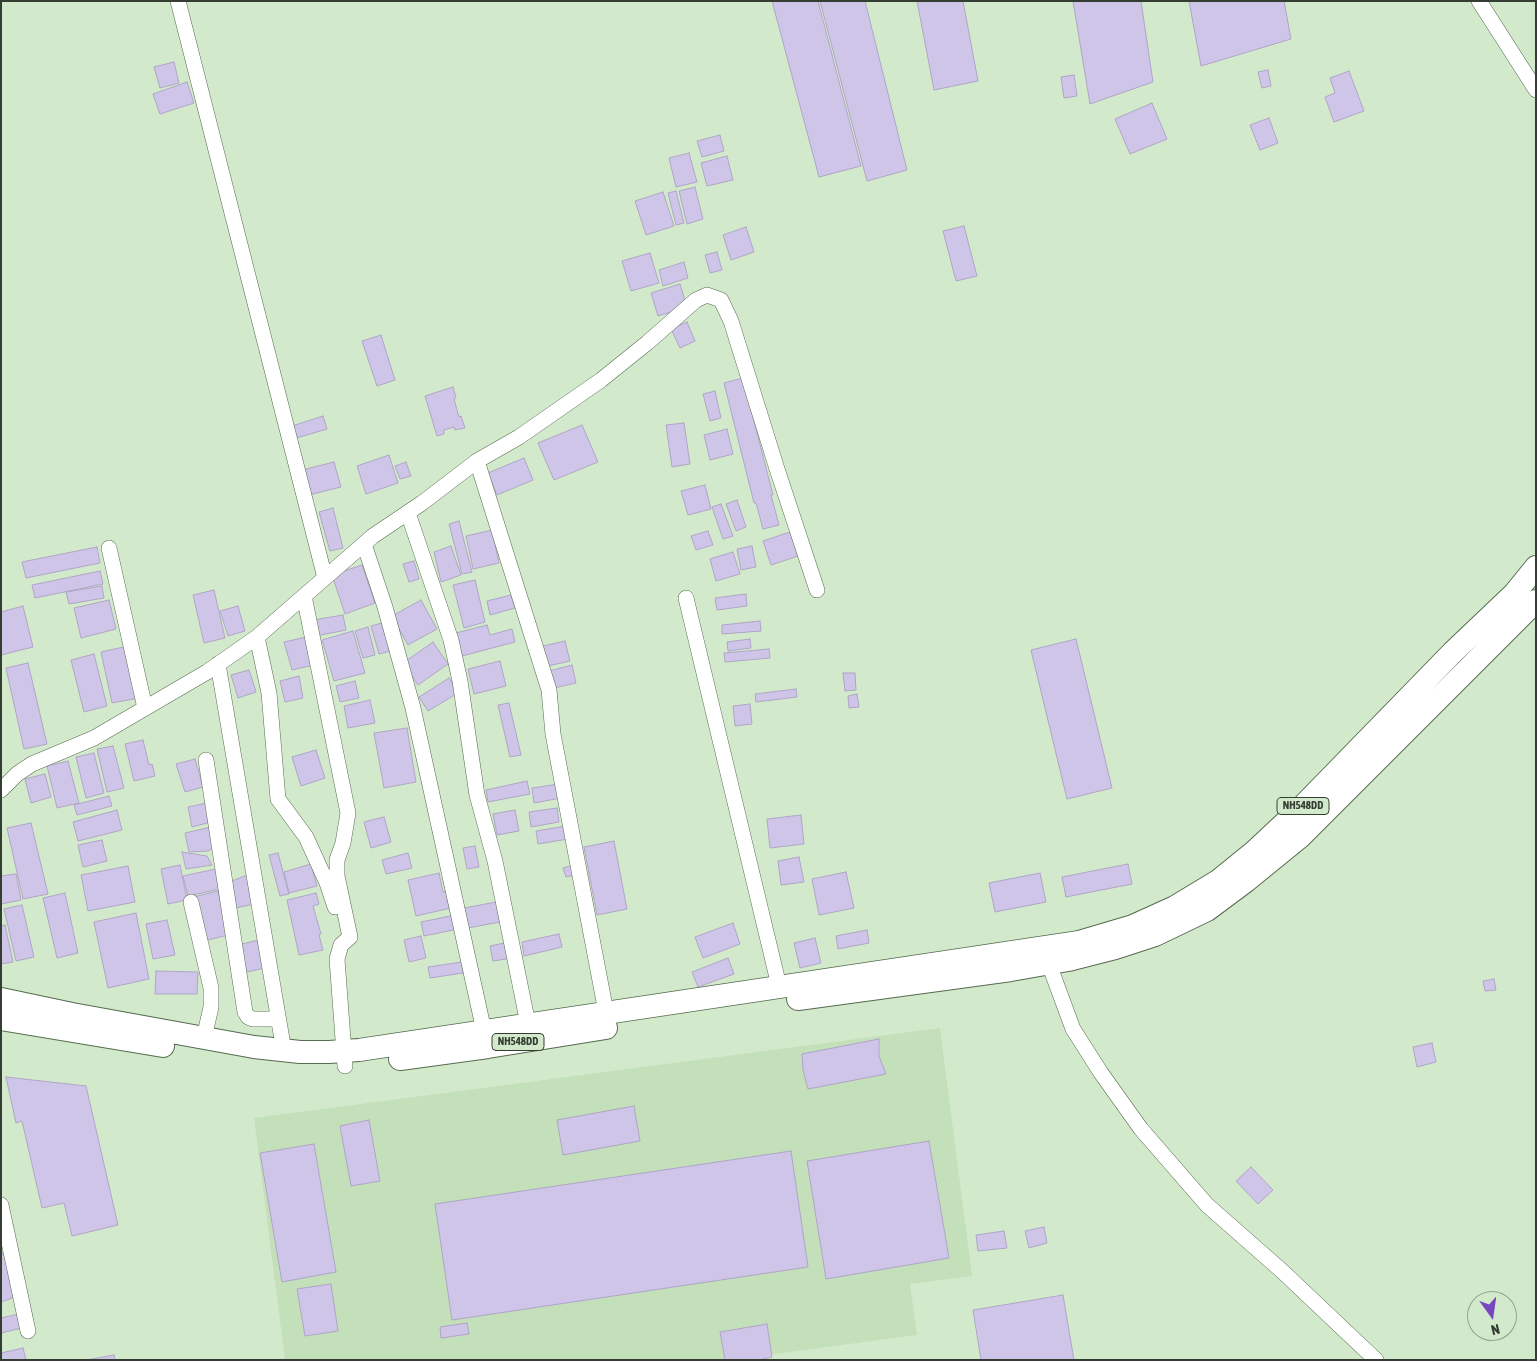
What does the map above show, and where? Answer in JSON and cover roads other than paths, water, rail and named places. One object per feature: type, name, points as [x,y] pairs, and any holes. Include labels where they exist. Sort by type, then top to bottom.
[{"type":"highway","name":"NH548DD","points":[[1310,813],[1453,652],[1514,594],[1536,567]]},
{"type":"highway","name":"NH548DD","points":[[1,1019],[133,1033],[204,1038],[284,1051],[320,1052],[345,1058],[488,1047],[787,1000],[1046,956],[1079,942],[1133,926],[1175,907],[1218,881],[1255,851],[1310,813],[1536,601]]},
{"type":"highway","name":"NH548DD","points":[[1,999],[239,1059],[317,1068],[345,1058],[484,1031],[606,1012],[779,986],[1046,956]]},
{"type":"street","points":[[178,1],[325,578]]},
{"type":"street","points":[[1479,1],[1536,90]]},
{"type":"street","points":[[1,790],[17,774],[32,764],[94,738],[218,664],[258,637],[364,544],[477,461],[519,436],[601,380],[696,300],[706,295],[721,300],[731,321],[817,590]]},
{"type":"street","points":[[477,461],[549,690],[553,734],[606,1012]]},
{"type":"street","points":[[408,513],[451,640],[460,681],[477,795],[495,861],[528,1024]]},
{"type":"street","points":[[364,544],[385,608],[412,708],[484,1031]]},
{"type":"street","points":[[109,548],[145,708]]},
{"type":"street","points":[[304,596],[348,813],[343,843],[337,860],[338,876],[350,937],[341,945]]},
{"type":"street","points":[[686,598],[779,986]]},
{"type":"street","points":[[258,637],[269,693],[278,799],[306,837],[321,868],[336,909],[341,945],[337,958],[345,1058]]},
{"type":"street","points":[[218,664],[277,1019],[284,1051]]},
{"type":"street","points":[[206,760],[245,1012],[248,1017],[253,1019],[277,1019]]},
{"type":"street","points":[[191,902],[211,988],[211,1007],[204,1038]]},
{"type":"street","points":[[1046,956],[1073,1028],[1101,1073],[1141,1129],[1207,1205],[1282,1271],[1376,1360]]},
{"type":"street","points":[[1,1206],[28,1331]]}]
